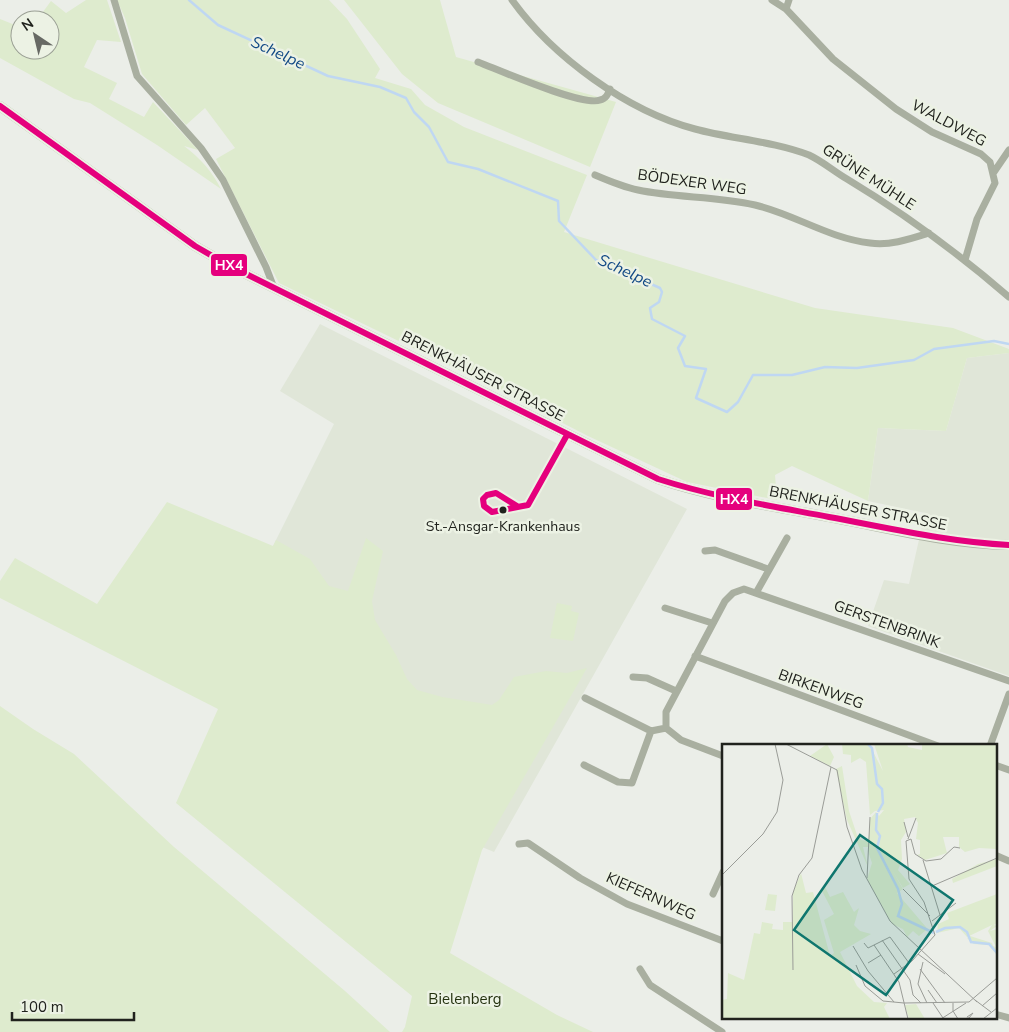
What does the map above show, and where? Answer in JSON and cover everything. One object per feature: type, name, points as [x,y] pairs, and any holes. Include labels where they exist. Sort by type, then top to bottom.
[{"type":"main road","name":"BRENKHÄUSER STRASSE","points":[[0,106],[195,246],[274,288],[658,479],[727,499],[913,534],[956,541],[1009,545]]},
{"type":"street","points":[[114,0],[137,76],[201,148],[223,180],[266,267],[274,288]]},
{"type":"street","name":"GRÜNE MÜHLE","points":[[512,0],[553,45],[585,72],[628,101],[673,122],[784,147],[811,156],[929,233],[1009,297]]},
{"type":"street","name":"WALDWEG","points":[[772,0],[786,9],[833,59],[869,88],[920,125],[981,154],[990,162],[994,172]]},
{"type":"street","points":[[786,9],[789,0]]},
{"type":"street","points":[[478,62],[558,92],[589,101],[600,101],[610,89]]},
{"type":"street","points":[[965,260],[977,219],[994,183],[994,172],[1009,150]]},
{"type":"street","name":"BÖDEXER WEG","points":[[595,175],[637,190],[728,199],[756,205],[791,217],[830,234],[869,243],[884,244],[929,233]]},
{"type":"street","points":[[756,592],[787,538]]},
{"type":"street","points":[[705,551],[714,550],[768,569]]},
{"type":"street","name":"GERSTENBRINK","points":[[666,728],[666,712],[712,623],[733,593],[744,589],[1009,681]]},
{"type":"street","points":[[664,608],[712,623]]},
{"type":"street","name":"BIRKENWEG","points":[[695,656],[933,744]]},
{"type":"street","points":[[633,677],[647,678],[676,691]]},
{"type":"street","points":[[991,744],[1009,694]]},
{"type":"street","points":[[585,698],[651,731],[666,728],[681,740],[722,756]]},
{"type":"street","points":[[584,765],[618,782],[632,783],[651,731]]},
{"type":"street","points":[[996,766],[1009,770]]},
{"type":"street","name":"KIEFERNWEG","points":[[519,844],[528,843],[580,878],[627,904],[722,941]]},
{"type":"street","points":[[996,856],[1009,862]]},
{"type":"street","points":[[713,894],[722,874]]},
{"type":"street","points":[[640,969],[650,985],[722,1032]]},
{"type":"street","points":[[996,1014],[1009,1018]]},
{"type":"shaded area","points":[[320,324],[687,509],[494,852],[420,821],[273,546],[334,424],[280,391]]},
{"type":"shaded area","points":[[1009,353],[1009,676],[868,626],[884,580],[909,584],[925,513],[868,501],[878,428],[946,431],[967,358]]},
{"type":"green space","points":[[86,0],[107,0],[121,42],[97,40],[84,67],[117,83],[109,99],[144,117],[153,102],[198,150],[184,146],[205,165],[221,189],[157,145],[90,103],[74,99],[0,58],[0,19],[10,23],[10,60],[60,60],[60,10],[44,10],[51,1],[66,13]]},
{"type":"green space","points":[[117,0],[329,0],[347,19],[380,69],[375,78],[411,89],[425,105],[464,127],[587,175],[564,232],[815,308],[953,328],[1009,349],[1009,353],[967,358],[946,431],[878,428],[868,501],[792,466],[775,475],[777,500],[687,482],[588,436],[477,379],[279,283],[216,159],[235,148],[205,108],[186,125],[142,74],[125,18]]},
{"type":"green space","points":[[344,0],[440,0],[456,57],[616,102],[590,167],[438,103],[402,74]]},
{"type":"green space","name":"Bielenberg","points":[[167,502],[273,546],[276,540],[310,559],[329,586],[348,591],[366,538],[383,551],[372,601],[375,620],[396,655],[407,679],[417,690],[442,697],[492,705],[499,700],[514,677],[546,671],[567,673],[587,668],[482,850],[450,953],[557,1015],[593,1032],[402,1032],[405,1027],[412,996],[176,803],[218,709],[0,598],[0,581],[15,558],[97,604]]},
{"type":"green space","points":[[557,603],[572,606],[571,611],[579,613],[573,641],[550,638]]},
{"type":"green space","points":[[0,706],[74,754],[174,847],[345,991],[390,1032],[0,1032]]},
{"type":"waterway","name":"Schelpe","points":[[189,0],[218,25],[328,76],[380,87],[406,98],[414,112],[429,127],[448,162],[478,169],[558,201],[559,221],[596,260],[660,288],[662,292],[659,302],[650,308],[652,319],[685,336],[678,348],[685,366],[706,369],[696,398],[727,412],[738,402],[753,375],[792,375],[825,367],[857,368],[914,360],[934,349],[994,341],[1009,344]]},
{"type":"transit line","name":"HX4","points":[[0,106],[195,246],[228,265],[658,479],[743,501],[896,530],[941,538],[1009,545]]},
{"type":"transit line","name":"HX4","points":[[517,506],[496,493],[487,495],[483,499],[484,506],[492,512],[528,505],[567,435]]},
{"type":"place","name":"St.-Ansgar-Krankenhaus","points":[[503,510]]}]
